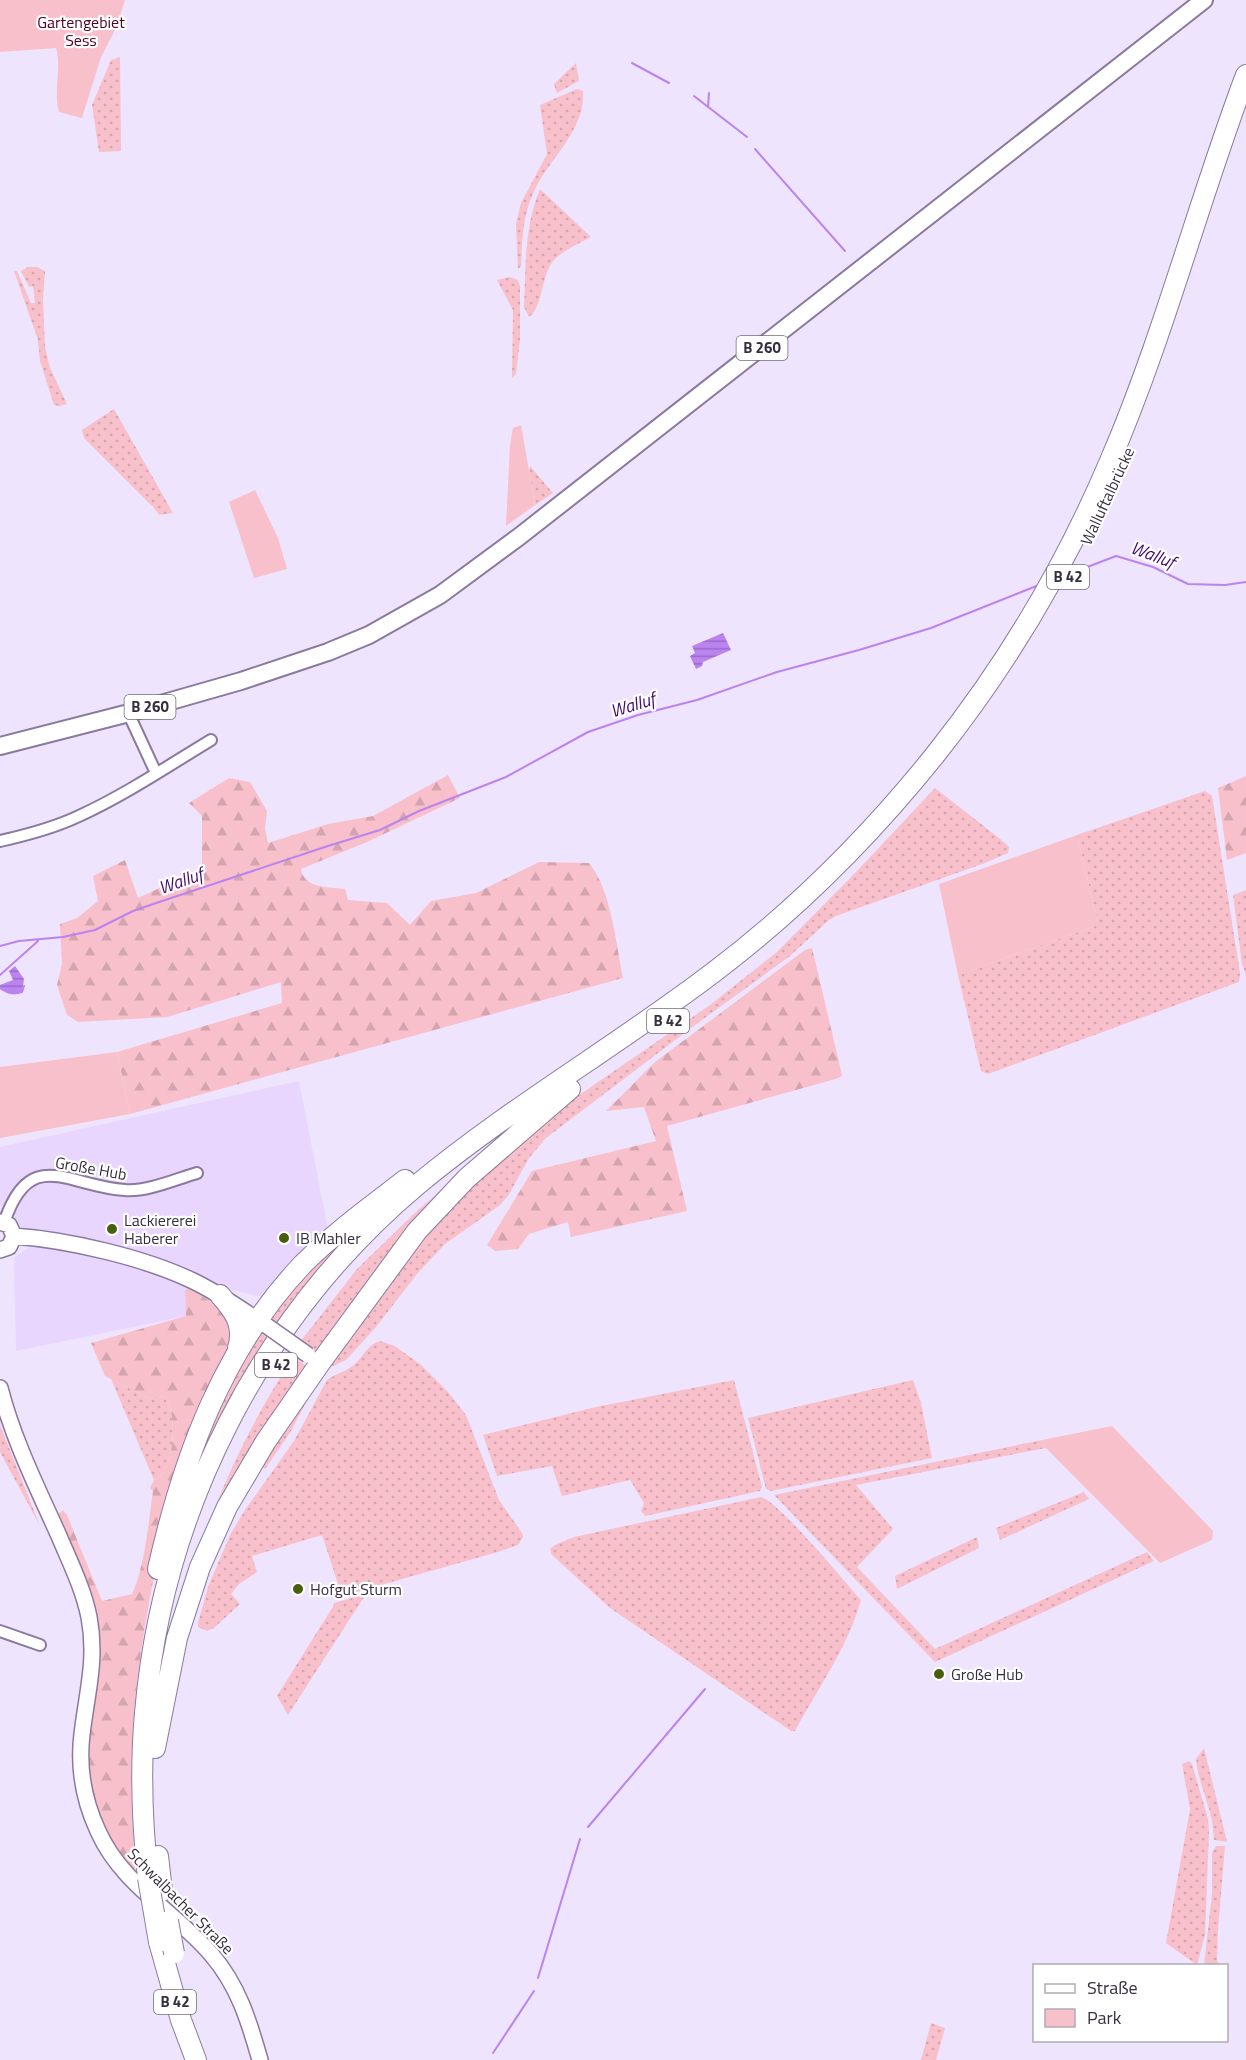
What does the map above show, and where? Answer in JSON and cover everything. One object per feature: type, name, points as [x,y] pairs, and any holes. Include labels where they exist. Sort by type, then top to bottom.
[{"type":"highway","name":"B 42","points":[[1165,331],[1246,75]]},
{"type":"highway","name":"B 42","points":[[1165,331],[1246,112]]},
{"type":"highway","name":"Walluftalbrücke","points":[[913,790],[989,703],[1032,638],[1071,571],[1121,467],[1165,331]]},
{"type":"highway","name":"B 42","points":[[155,1885],[155,1748],[164,1658],[183,1570],[205,1506],[232,1443],[276,1364],[329,1291],[390,1225],[459,1166],[702,996],[764,949],[867,851],[913,790]]},
{"type":"highway","name":"B 42","points":[[196,2060],[174,1998],[155,1885],[142,1795],[145,1712],[158,1620],[183,1530],[217,1444],[262,1363],[317,1287],[380,1219],[450,1158],[520,1107],[657,1014],[739,953],[839,863],[913,790]]},
{"type":"highway","points":[[155,1748],[177,1638],[187,1601],[210,1540],[244,1476],[314,1359],[441,1204],[506,1143],[570,1089]]},
{"type":"highway","points":[[237,1351],[262,1323],[304,1264],[360,1214],[466,1137],[520,1107]]},
{"type":"highway","points":[[145,1712],[142,1669],[151,1602],[164,1544],[196,1439],[241,1340],[240,1325],[233,1310],[220,1295]]},
{"type":"highway","name":"B 42","points":[[167,1948],[209,2060]]},
{"type":"main road","name":"B 260","points":[[0,746],[129,713],[299,663],[339,648],[386,626],[440,595],[474,571],[1204,0]]},
{"type":"street","points":[[131,719],[156,773]]},
{"type":"street","points":[[0,841],[29,835],[79,816],[211,740]]},
{"type":"street","name":"Große Hub","points":[[2,1222],[12,1200],[23,1186],[37,1177],[59,1176],[117,1189],[133,1190],[197,1173]]},
{"type":"street","points":[[0,1250],[9,1247],[14,1236],[11,1227],[2,1222]]},
{"type":"street","points":[[14,1236],[59,1242],[129,1258],[171,1271],[220,1295],[314,1359]]},
{"type":"street","name":"Schwalbacher Straße","points":[[0,1388],[12,1428],[69,1560],[88,1613],[93,1660],[82,1735],[81,1763],[92,1819],[104,1845],[120,1869],[140,1890],[204,1946],[226,1973],[243,2003],[260,2060]]},
{"type":"street","points":[[0,1631],[40,1645]]},
{"type":"shaded area","points":[[723,633],[731,650],[703,662],[702,666],[696,669],[690,656],[695,653],[692,646]]},
{"type":"shaded area","points":[[15,966],[24,979],[22,992],[13,993],[0,988],[0,985],[13,980],[9,971]]},
{"type":"shaded area","points":[[299,1081],[328,1230],[263,1297],[223,1288],[194,1274],[185,1290],[186,1316],[16,1351],[14,1258],[29,1247],[35,1247],[37,1235],[28,1233],[18,1225],[14,1219],[13,1209],[0,1206],[0,1147]]},
{"type":"green space","name":"Gartengebiet Sess","points":[[0,0],[125,0],[117,26],[101,57],[82,118],[59,112],[56,48],[0,52]]},
{"type":"green space","points":[[120,57],[121,151],[99,152],[92,105],[111,60]]},
{"type":"green space","points":[[576,63],[579,81],[557,93],[554,84]]},
{"type":"green space","points":[[577,89],[583,91],[579,118],[531,198],[524,226],[521,266],[518,269],[516,224],[521,203],[547,154],[540,105]]},
{"type":"green space","points":[[540,189],[591,237],[554,260],[548,270],[536,308],[529,317],[524,307],[528,232]]},
{"type":"green space","points":[[28,267],[37,267],[45,271],[43,299],[45,347],[50,368],[67,404],[60,406],[54,405],[40,361],[38,340],[14,271],[17,271],[31,303],[35,303],[33,286],[29,287],[21,271]]},
{"type":"green space","points":[[510,277],[518,280],[520,286],[520,339],[516,374],[512,378],[513,310],[497,280]]},
{"type":"green space","points":[[114,409],[173,513],[159,515],[84,438],[82,430]]},
{"type":"green space","points":[[521,425],[535,505],[506,526],[510,445],[513,428]]},
{"type":"green space","points":[[530,466],[553,493],[535,505],[529,470]]},
{"type":"green space","points":[[255,490],[278,538],[287,569],[254,578],[229,502]]},
{"type":"green space","points":[[448,775],[460,798],[367,842],[301,869],[303,876],[318,886],[345,889],[348,900],[387,903],[410,925],[431,901],[476,893],[539,862],[589,863],[603,887],[608,902],[623,978],[130,1114],[117,1052],[282,1003],[281,982],[167,1017],[78,1022],[67,1015],[57,985],[62,964],[60,924],[77,918],[98,901],[93,876],[125,860],[138,898],[202,868],[202,816],[189,803],[229,778],[250,782],[267,811],[265,828],[268,843],[328,824],[373,816]]},
{"type":"green space","points":[[1246,776],[1246,853],[1227,860],[1218,788]]},
{"type":"green space","points":[[935,788],[999,838],[1009,847],[1008,853],[829,920],[790,956],[546,1138],[529,1158],[508,1196],[500,1205],[445,1244],[417,1274],[376,1327],[346,1360],[333,1366],[330,1365],[420,1235],[527,1131],[710,1005],[777,952]]},
{"type":"green space","points":[[1205,791],[1212,796],[1240,973],[1239,982],[988,1074],[981,1071],[958,975],[1098,925],[1077,835]]},
{"type":"green space","points":[[1077,835],[1098,925],[958,975],[939,884]]},
{"type":"green space","points":[[1246,890],[1246,975],[1242,964],[1233,895]]},
{"type":"green space","points":[[812,948],[842,1075],[839,1078],[667,1126],[687,1211],[571,1237],[568,1222],[529,1234],[518,1249],[495,1251],[487,1245],[532,1171],[656,1141],[644,1107],[606,1111],[655,1062],[805,950]]},
{"type":"green space","points":[[117,1052],[130,1114],[0,1138],[0,1067]]},
{"type":"green space","points":[[461,1174],[320,1351],[314,1352],[300,1342],[357,1269],[419,1209]]},
{"type":"green space","points":[[382,1204],[280,1328],[271,1322],[269,1313],[288,1290]]},
{"type":"green space","points":[[188,1288],[216,1307],[237,1332],[154,1576],[141,1652],[131,1756],[135,1870],[122,1860],[103,1829],[90,1785],[89,1746],[99,1675],[98,1639],[57,1515],[63,1510],[67,1515],[102,1601],[132,1594],[146,1544],[153,1491],[150,1488],[167,1466],[170,1454],[173,1427],[171,1414],[163,1396],[150,1399],[105,1376],[91,1343],[186,1316],[185,1290]]},
{"type":"green space","points":[[259,1332],[272,1341],[165,1559],[212,1412]]},
{"type":"green space","points":[[380,1341],[395,1346],[421,1365],[448,1392],[466,1415],[499,1500],[522,1533],[523,1537],[518,1545],[342,1596],[322,1535],[252,1556],[257,1572],[239,1584],[231,1594],[240,1604],[214,1628],[207,1631],[198,1627],[208,1587],[230,1535],[294,1441],[327,1380],[351,1367],[368,1348]]},
{"type":"green space","points":[[294,1357],[307,1369],[183,1588],[190,1565],[194,1566],[225,1485],[249,1432]]},
{"type":"green space","points":[[111,1379],[150,1399],[163,1396],[168,1404],[173,1427],[170,1454],[167,1466],[154,1480]]},
{"type":"green space","points":[[734,1380],[762,1487],[760,1491],[645,1516],[641,1511],[644,1503],[630,1480],[562,1496],[552,1466],[497,1476],[483,1435],[596,1407]]},
{"type":"green space","points":[[913,1380],[921,1403],[932,1458],[771,1491],[766,1489],[748,1418]]},
{"type":"green space","points":[[315,1385],[291,1431],[265,1469],[260,1465]]},
{"type":"green space","points":[[0,1425],[40,1526],[0,1452]]},
{"type":"green space","points":[[1112,1426],[1213,1531],[1212,1540],[1160,1563],[1046,1448],[1042,1440]]},
{"type":"green space","points":[[1042,1440],[1046,1448],[856,1485],[893,1529],[857,1567],[935,1649],[1147,1552],[1154,1561],[935,1662],[774,1495]]},
{"type":"green space","points":[[1084,1492],[1089,1499],[1000,1540],[996,1528]]},
{"type":"green space","points":[[761,1497],[770,1502],[796,1527],[861,1600],[840,1651],[795,1731],[791,1731],[610,1608],[552,1555],[550,1549],[574,1537]]},
{"type":"green space","points":[[977,1537],[979,1548],[897,1589],[895,1576]]},
{"type":"green space","points":[[366,1594],[288,1715],[277,1696],[334,1603]]},
{"type":"green space","points":[[1204,1748],[1227,1842],[1214,1840],[1212,1821],[1196,1759]]},
{"type":"green space","points":[[1189,1761],[1192,1764],[1208,1819],[1209,1831],[1205,1935],[1197,1964],[1166,1943],[1190,1809],[1182,1764]]},
{"type":"green space","points":[[1216,1846],[1225,1846],[1218,1930],[1217,1961],[1219,1964],[1204,1964],[1212,1894],[1212,1853]]},
{"type":"green space","points":[[931,2023],[945,2028],[936,2060],[921,2060]]},
{"type":"waterway","points":[[632,63],[669,83]]},
{"type":"waterway","points":[[708,107],[709,93]]},
{"type":"waterway","points":[[694,96],[747,137]]},
{"type":"waterway","points":[[755,149],[845,251]]},
{"type":"waterway","name":"Walluf","points":[[1064,576],[1116,556],[1153,567],[1188,584],[1225,585],[1246,582]]},
{"type":"waterway","name":"Walluf","points":[[0,946],[95,930],[133,911],[380,830],[419,811],[506,777],[588,732],[638,715],[697,700],[777,672],[931,628],[1039,585]]},
{"type":"waterway","name":"Walluf","points":[[0,975],[38,941]]},
{"type":"waterway","name":"Walluf","points":[[0,988],[16,993],[22,992],[24,986]]},
{"type":"waterway","points":[[588,1827],[705,1689]]},
{"type":"waterway","points":[[538,1978],[580,1839]]},
{"type":"waterway","points":[[493,2053],[534,1991]]},
{"type":"place","name":"Lackiererei Haberer","points":[[112,1229]]},
{"type":"place","name":"IB Mahler","points":[[284,1238]]},
{"type":"place","name":"Hofgut Sturm","points":[[298,1589]]},
{"type":"place","name":"Große Hub","points":[[939,1674]]}]
